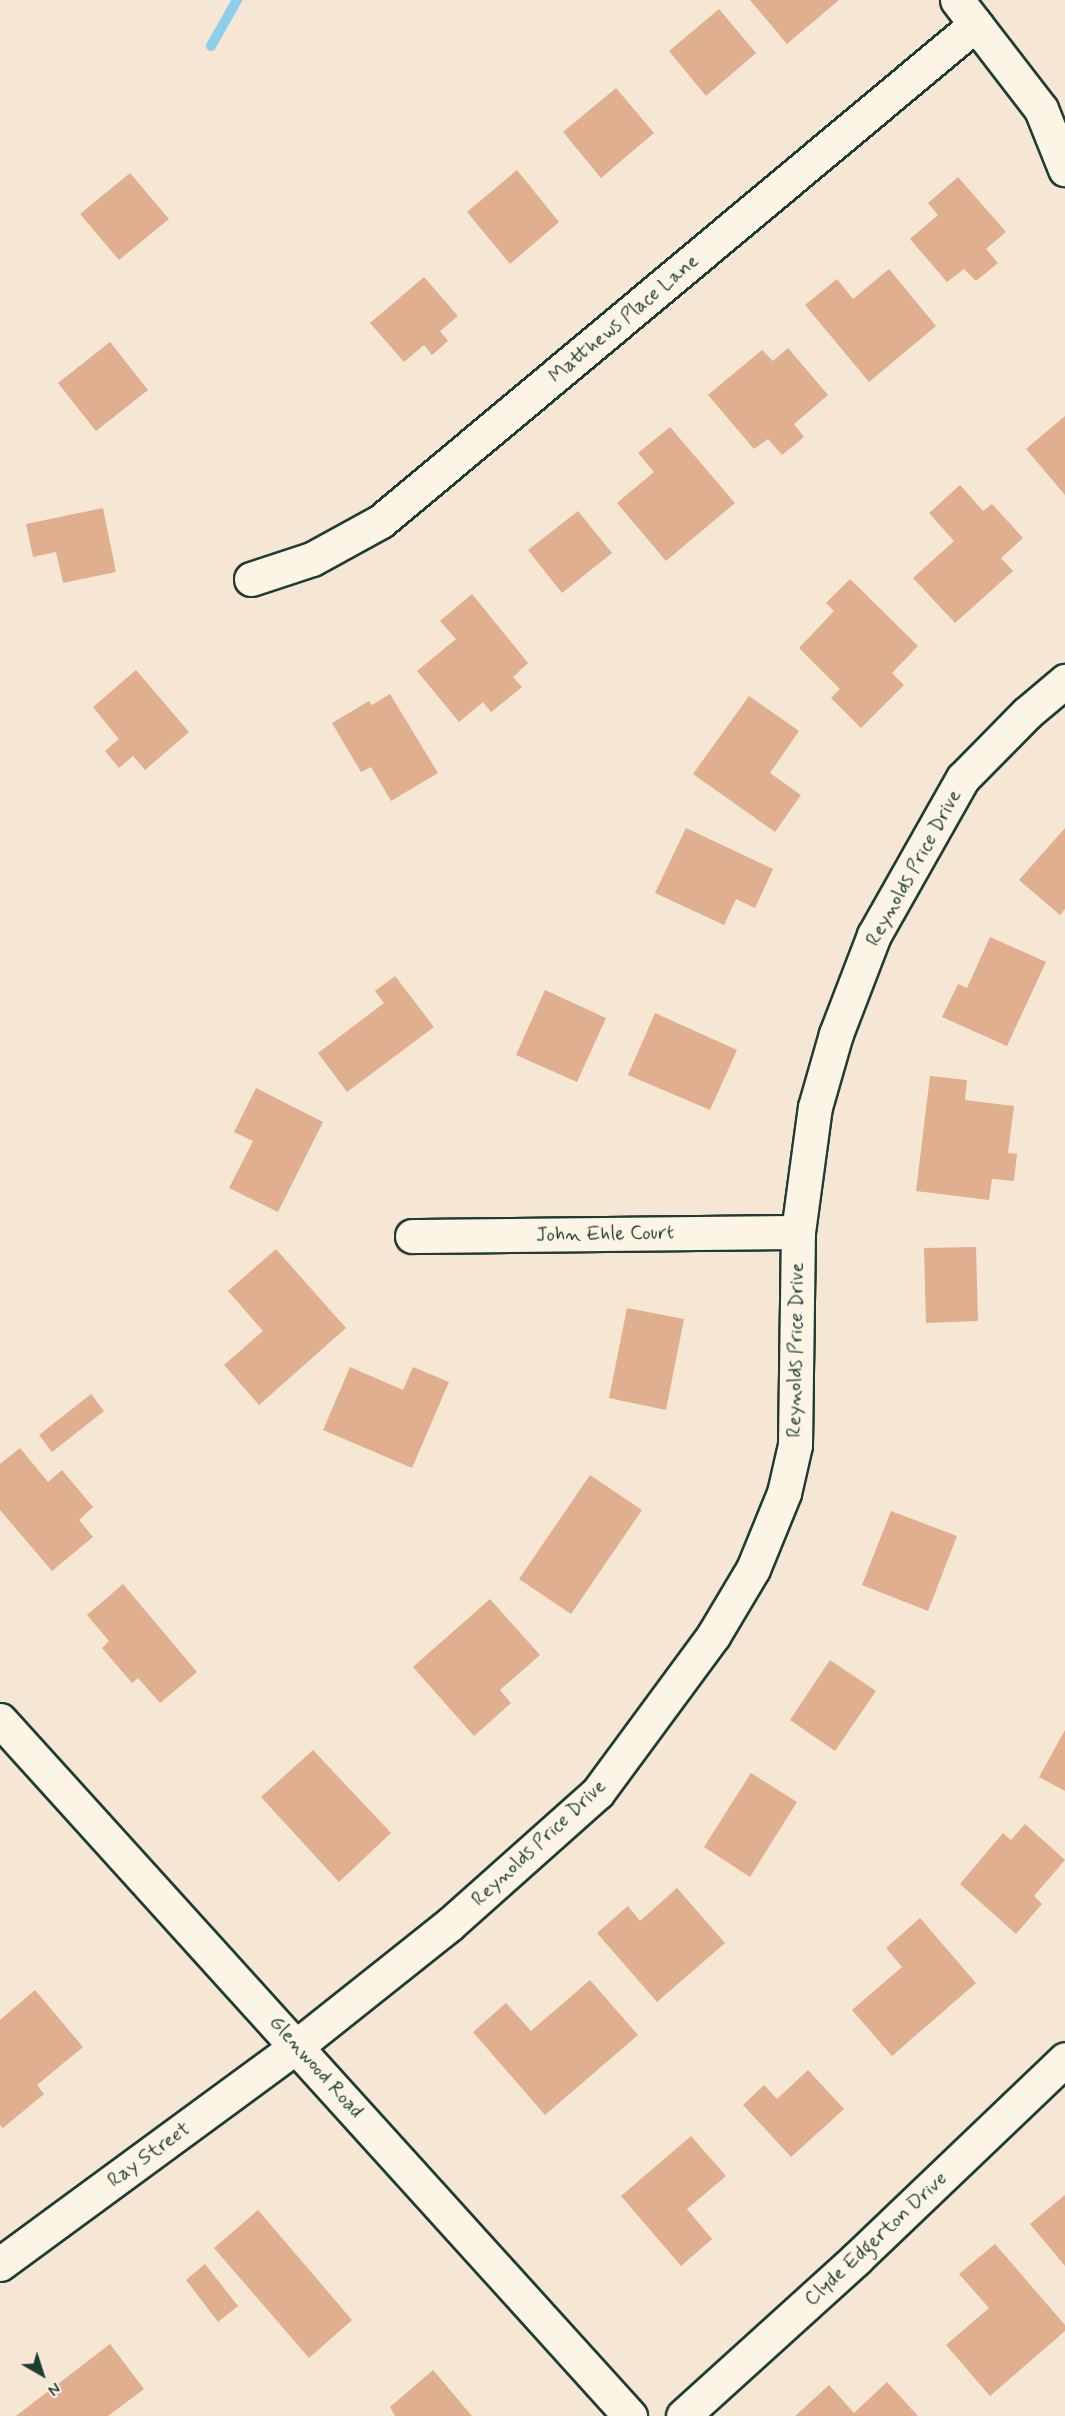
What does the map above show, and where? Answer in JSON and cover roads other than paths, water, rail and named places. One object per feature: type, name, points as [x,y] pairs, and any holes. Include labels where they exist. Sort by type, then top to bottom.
[{"type":"street","points":[[967,12],[1041,109],[1065,169]]},
{"type":"street","name":"Matthews Place Lane","points":[[251,579],[312,559],[381,521],[967,12]]},
{"type":"street","name":"Reynolds Price Drive","points":[[298,2045],[450,1924],[598,1792],[713,1636],[753,1569],[784,1493],[795,1445],[798,1232],[815,1107],[836,1034],[874,934],[963,778],[1027,713],[1065,681]]},
{"type":"street","name":"John Ehle Court","points":[[412,1236],[798,1232]]},
{"type":"street","name":"Glenwood Road","points":[[0,1720],[298,2045],[630,2416]]},
{"type":"street","name":"Ray Street","points":[[0,2264],[298,2045]]},
{"type":"street","name":"Clyde Edgerton Drive","points":[[683,2416],[865,2251],[1065,2059]]},
{"type":"waterway","points":[[211,46],[237,0]]}]
